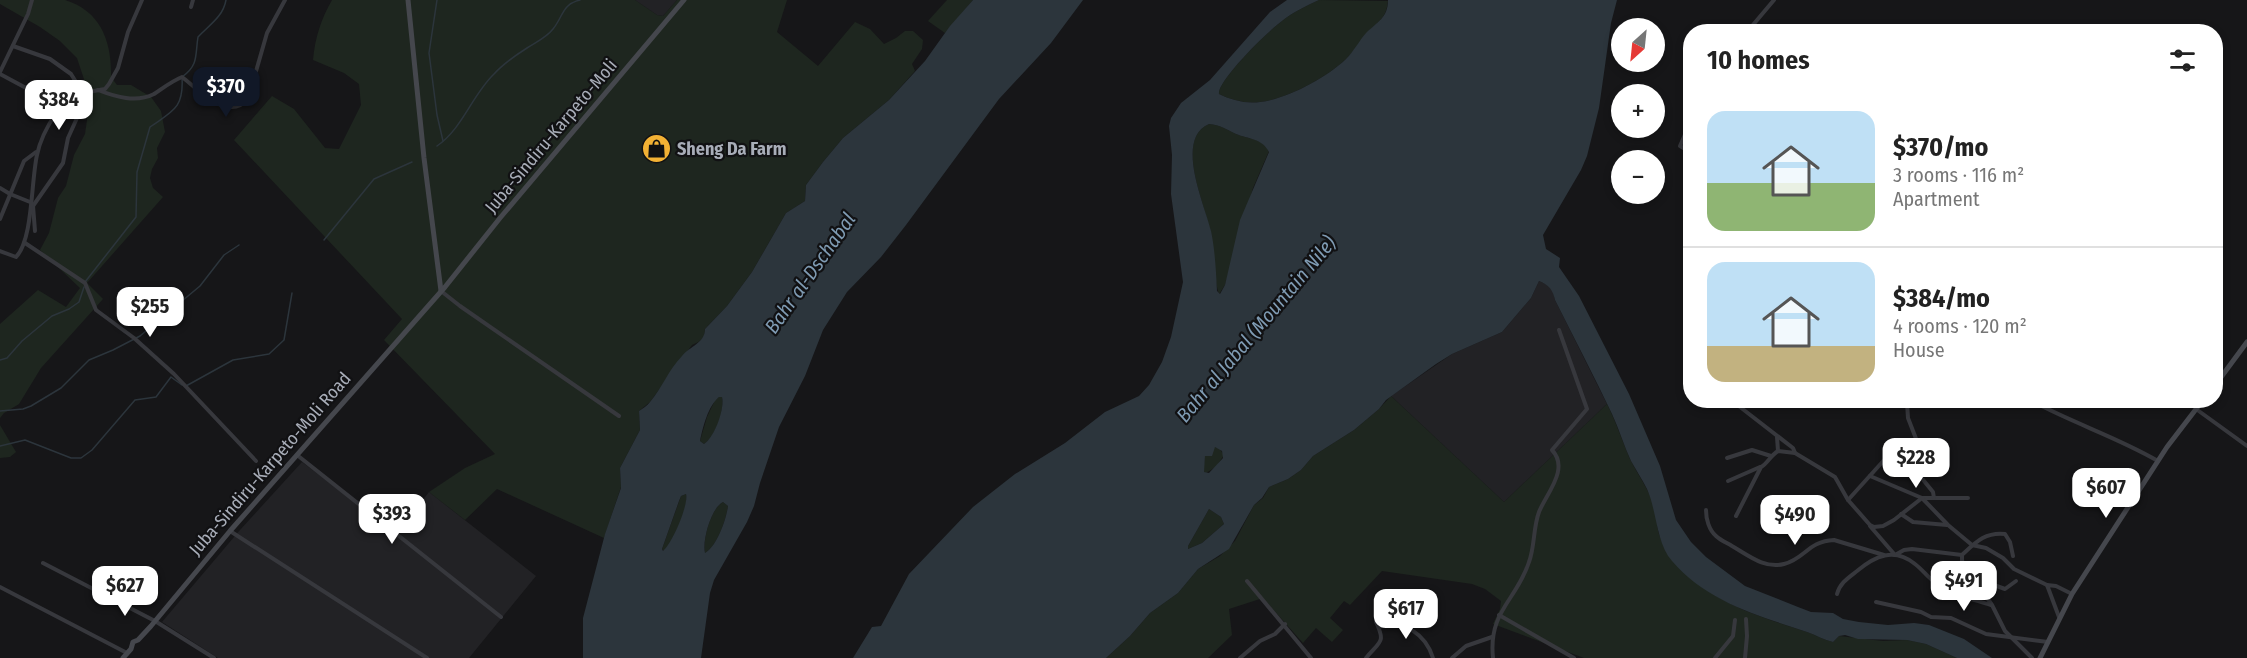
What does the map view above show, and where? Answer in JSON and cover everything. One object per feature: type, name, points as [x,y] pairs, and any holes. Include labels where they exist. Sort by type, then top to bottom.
[{"type":"main road","points":[[408,0],[422,148],[441,291]]},
{"type":"main road","name":"Juba-Sindiru-Karpeto-Moli","points":[[441,291],[684,0]]},
{"type":"main road","name":"Juba-Sindiru-Karpeto-Moli Road","points":[[125,656],[133,642],[138,640],[155,621],[230,531],[441,291]]},
{"type":"main road","points":[[2223,375],[2247,342]]},
{"type":"main road","points":[[2040,658],[2072,594],[2158,461],[2196,409]]},
{"type":"street","points":[[32,0],[28,14],[0,73],[67,110]]},
{"type":"street","points":[[77,94],[105,88],[113,78],[128,32],[142,0]]},
{"type":"street","points":[[191,7],[193,0]]},
{"type":"street","points":[[98,90],[120,97],[140,99],[182,77],[220,105],[234,108],[243,106],[248,99],[270,26],[285,0]]},
{"type":"street","points":[[1754,24],[1774,0]]},
{"type":"street","points":[[13,46],[39,54],[62,67],[71,74],[76,82],[77,118],[68,138],[63,163],[33,206],[36,231]]},
{"type":"street","points":[[0,251],[16,257],[22,251],[37,152],[56,113]]},
{"type":"street","points":[[0,219],[24,161],[37,152]]},
{"type":"street","points":[[0,188],[30,202]]},
{"type":"street","points":[[25,243],[85,283],[96,310],[134,338],[174,374],[256,461]]},
{"type":"street","points":[[441,291],[619,416]]},
{"type":"street","points":[[1493,658],[1492,638],[1499,615],[1529,562],[1539,510],[1556,480],[1557,458],[1552,450],[1587,409],[1559,330]]},
{"type":"street","points":[[1741,408],[1793,448],[1795,453]]},
{"type":"street","points":[[1908,408],[1910,425],[1920,449],[1918,462],[1920,476],[1933,492],[1934,498]]},
{"type":"street","points":[[2046,408],[2128,444],[2158,461]]},
{"type":"street","points":[[2196,409],[2247,446]]},
{"type":"street","points":[[1778,437],[1778,451]]},
{"type":"street","points":[[1848,500],[1895,448]]},
{"type":"street","points":[[1727,458],[1752,450],[1771,456]]},
{"type":"street","points":[[1728,481],[1761,467],[1778,451],[1795,453],[1835,477],[1848,500],[1895,555]]},
{"type":"street","points":[[297,454],[501,617]]},
{"type":"street","points":[[1736,516],[1761,467]]},
{"type":"street","points":[[1870,476],[1922,498],[1968,498]]},
{"type":"street","points":[[1870,525],[1883,526],[1922,498]]},
{"type":"street","points":[[1922,498],[1947,525],[1972,545],[1986,548],[2003,558],[2014,569],[2072,594]]},
{"type":"street","points":[[1706,510],[1706,519],[1716,536],[1754,559],[1771,565],[1793,561],[1812,545],[1825,540],[1834,540],[1911,561],[1927,576],[1950,591],[1966,599],[1992,605]]},
{"type":"street","points":[[1901,514],[1913,522],[1947,525]]},
{"type":"street","points":[[230,531],[428,658]]},
{"type":"street","points":[[1962,555],[1982,537],[2005,534],[2010,542],[2013,556]]},
{"type":"street","points":[[1895,555],[1912,549],[1962,555]]},
{"type":"street","points":[[1837,594],[1839,586],[1869,561],[1884,555]]},
{"type":"street","points":[[1962,555],[1965,567],[1992,605],[2010,636],[2032,658]]},
{"type":"street","points":[[43,563],[155,621],[214,658]]},
{"type":"street","points":[[1247,581],[1311,658]]},
{"type":"street","points":[[1972,599],[1994,585],[2005,589],[2016,581]]},
{"type":"street","points":[[2047,585],[2059,617]]},
{"type":"street","points":[[0,587],[125,656]]},
{"type":"street","points":[[1876,602],[1931,617],[1951,618],[1986,634],[2049,642]]},
{"type":"street","points":[[1499,615],[1574,658]]},
{"type":"street","points":[[1745,658],[1746,619]]},
{"type":"street","points":[[1715,658],[1733,636],[1735,620]]},
{"type":"street","points":[[1366,658],[1382,639],[1383,634],[1377,624],[1394,623],[1407,626],[1430,649],[1433,658]]},
{"type":"street","points":[[1240,658],[1260,641],[1275,634],[1285,624]]},
{"type":"street","points":[[1452,658],[1466,646],[1492,638]]},
{"type":"shaded area","points":[[0,0],[65,0],[88,12],[96,20],[106,40],[111,77],[117,85],[131,85],[151,97],[161,111],[165,132],[157,148],[158,158],[150,178],[153,188],[163,197],[87,283],[103,299],[41,368],[19,404],[0,418],[0,324],[38,290],[66,307],[80,288],[40,250],[49,233],[58,198],[66,186],[74,155],[85,134],[87,120],[84,79],[77,58],[60,41],[0,4]]},
{"type":"shaded area","points":[[332,0],[635,0],[657,15],[663,16],[677,0],[787,0],[777,32],[818,66],[855,22],[870,29],[884,44],[905,31],[913,31],[923,40],[922,49],[912,64],[915,71],[889,100],[843,138],[823,162],[806,185],[805,201],[786,213],[752,272],[727,306],[705,329],[702,339],[692,345],[650,402],[639,411],[640,430],[620,468],[621,487],[604,538],[497,489],[465,520],[429,492],[465,468],[495,454],[384,340],[402,319],[234,140],[272,96],[294,109],[325,148],[339,149],[361,105],[359,84],[344,73],[313,60],[319,29]]},
{"type":"shaded area","points":[[635,0],[677,0],[663,16],[657,15]]},
{"type":"shaded area","points":[[947,0],[973,0],[945,33],[928,21]]},
{"type":"shaded area","points":[[1319,0],[1388,1],[1383,16],[1349,56],[1328,73],[1306,86],[1282,97],[1255,102],[1239,101],[1219,94],[1226,78],[1266,34],[1291,15]]},
{"type":"shaded area","points":[[1209,124],[1259,141],[1269,151],[1253,188],[1225,285],[1219,294],[1210,230],[1194,173],[1193,157],[1194,143],[1199,132]]},
{"type":"shaded area","points":[[1539,281],[1553,291],[1555,300],[1607,404],[1504,502],[1391,396],[1452,354],[1502,332],[1531,298]]},
{"type":"shaded area","points":[[1391,396],[1504,502],[1607,404],[1630,459],[1653,501],[1661,539],[1689,576],[1706,589],[1744,610],[1833,642],[1839,636],[1883,641],[1907,640],[1926,644],[1957,658],[1584,658],[1493,624],[1501,601],[1485,589],[1472,584],[1382,571],[1350,605],[1344,601],[1330,618],[1343,630],[1332,642],[1316,628],[1303,643],[1263,598],[1229,609],[1232,635],[1208,658],[1106,658],[1150,613],[1178,593],[1198,569],[1220,556],[1235,541],[1254,505],[1263,498],[1269,487],[1288,479],[1301,470],[1313,456],[1354,430]]},
{"type":"shaded area","points":[[722,397],[723,402],[721,416],[712,436],[704,444],[700,441],[707,417],[716,398]]},
{"type":"shaded area","points":[[0,425],[16,452],[10,457],[0,458]]},
{"type":"shaded area","points":[[1215,447],[1219,448],[1224,455],[1216,467],[1206,473],[1203,472],[1205,456]]},
{"type":"shaded area","points":[[302,462],[397,533],[429,492],[536,576],[469,658],[218,658],[162,622],[240,530]]},
{"type":"shaded area","points":[[686,494],[687,499],[679,524],[664,551],[662,549],[681,496]]},
{"type":"shaded area","points":[[723,502],[728,506],[723,525],[717,539],[705,553],[708,525]]},
{"type":"shaded area","points":[[1209,509],[1221,517],[1224,524],[1202,543],[1188,549],[1188,546]]},
{"type":"water","name":"Bahr al-Dschabal","points":[[973,0],[1083,0],[1051,43],[999,99],[881,257],[847,292],[823,330],[805,376],[779,427],[754,506],[714,580],[710,593],[701,658],[583,658],[583,618],[605,534],[621,488],[620,468],[640,430],[639,411],[649,403],[677,361],[703,338],[705,329],[727,306],[752,272],[786,213],[805,201],[806,185],[823,162],[843,138],[889,100],[925,61],[950,26]],"holes":[[[719,397],[722,397],[720,416],[715,430],[704,444],[700,441],[704,423]],[[686,494],[682,515],[671,541],[663,551],[681,496]],[[723,502],[728,506],[725,518],[717,539],[705,553],[708,525]]]},
{"type":"water","name":"Bahr al Jabal (Mountain Nile)","points":[[1287,0],[1319,0],[1291,15],[1266,34],[1226,78],[1219,94],[1239,101],[1260,102],[1282,97],[1317,80],[1349,56],[1366,33],[1384,15],[1388,0],[1617,0],[1611,18],[1599,108],[1587,156],[1543,235],[1546,249],[1560,258],[1559,267],[1579,296],[1629,394],[1660,466],[1676,520],[1691,542],[1706,557],[1745,586],[1811,612],[1833,613],[1843,619],[1888,625],[1914,623],[1929,625],[1964,639],[1992,658],[1957,658],[1926,644],[1907,640],[1858,639],[1845,635],[1839,636],[1833,642],[1735,606],[1701,587],[1686,575],[1667,554],[1647,489],[1631,461],[1612,414],[1552,291],[1539,281],[1531,298],[1502,332],[1452,354],[1436,364],[1386,400],[1354,430],[1313,456],[1301,470],[1288,479],[1269,487],[1254,505],[1229,549],[1198,569],[1178,593],[1150,613],[1106,658],[853,658],[872,627],[881,626],[909,574],[973,507],[1015,474],[1065,443],[1105,412],[1139,396],[1149,385],[1162,362],[1171,337],[1183,282],[1171,194],[1172,155],[1169,126],[1171,118],[1181,103],[1210,80],[1270,12]],"holes":[[[1209,124],[1259,141],[1269,152],[1240,220],[1225,285],[1220,294],[1217,291],[1211,231],[1199,190],[1193,158],[1194,143],[1199,132]],[[1215,447],[1222,451],[1223,458],[1209,473],[1204,472],[1205,456],[1212,456]],[[1209,509],[1221,517],[1224,524],[1202,543],[1188,549]]]},
{"type":"waterway","points":[[85,282],[136,217],[137,172],[150,127],[171,112],[179,102],[182,77],[194,64],[198,37],[219,16],[226,0]]},
{"type":"waterway","points":[[437,0],[429,53],[437,115],[443,141]]},
{"type":"waterway","points":[[437,146],[461,121],[486,82],[514,57],[547,35],[566,8],[580,0]]},
{"type":"waterway","points":[[324,240],[374,179],[412,162]]},
{"type":"waterway","points":[[0,411],[31,406],[61,388],[89,360],[140,336],[200,286],[224,255],[239,245]]},
{"type":"waterway","points":[[0,360],[7,358],[22,341],[52,316],[79,302],[84,287]]},
{"type":"waterway","points":[[186,386],[233,360],[269,354],[284,340],[292,293]]},
{"type":"waterway","points":[[0,446],[25,440],[71,458],[81,458],[92,450],[135,400],[156,397],[171,377],[182,385]]},
{"type":"place","name":"Sheng Da Farm","points":[[656,149]]}]
